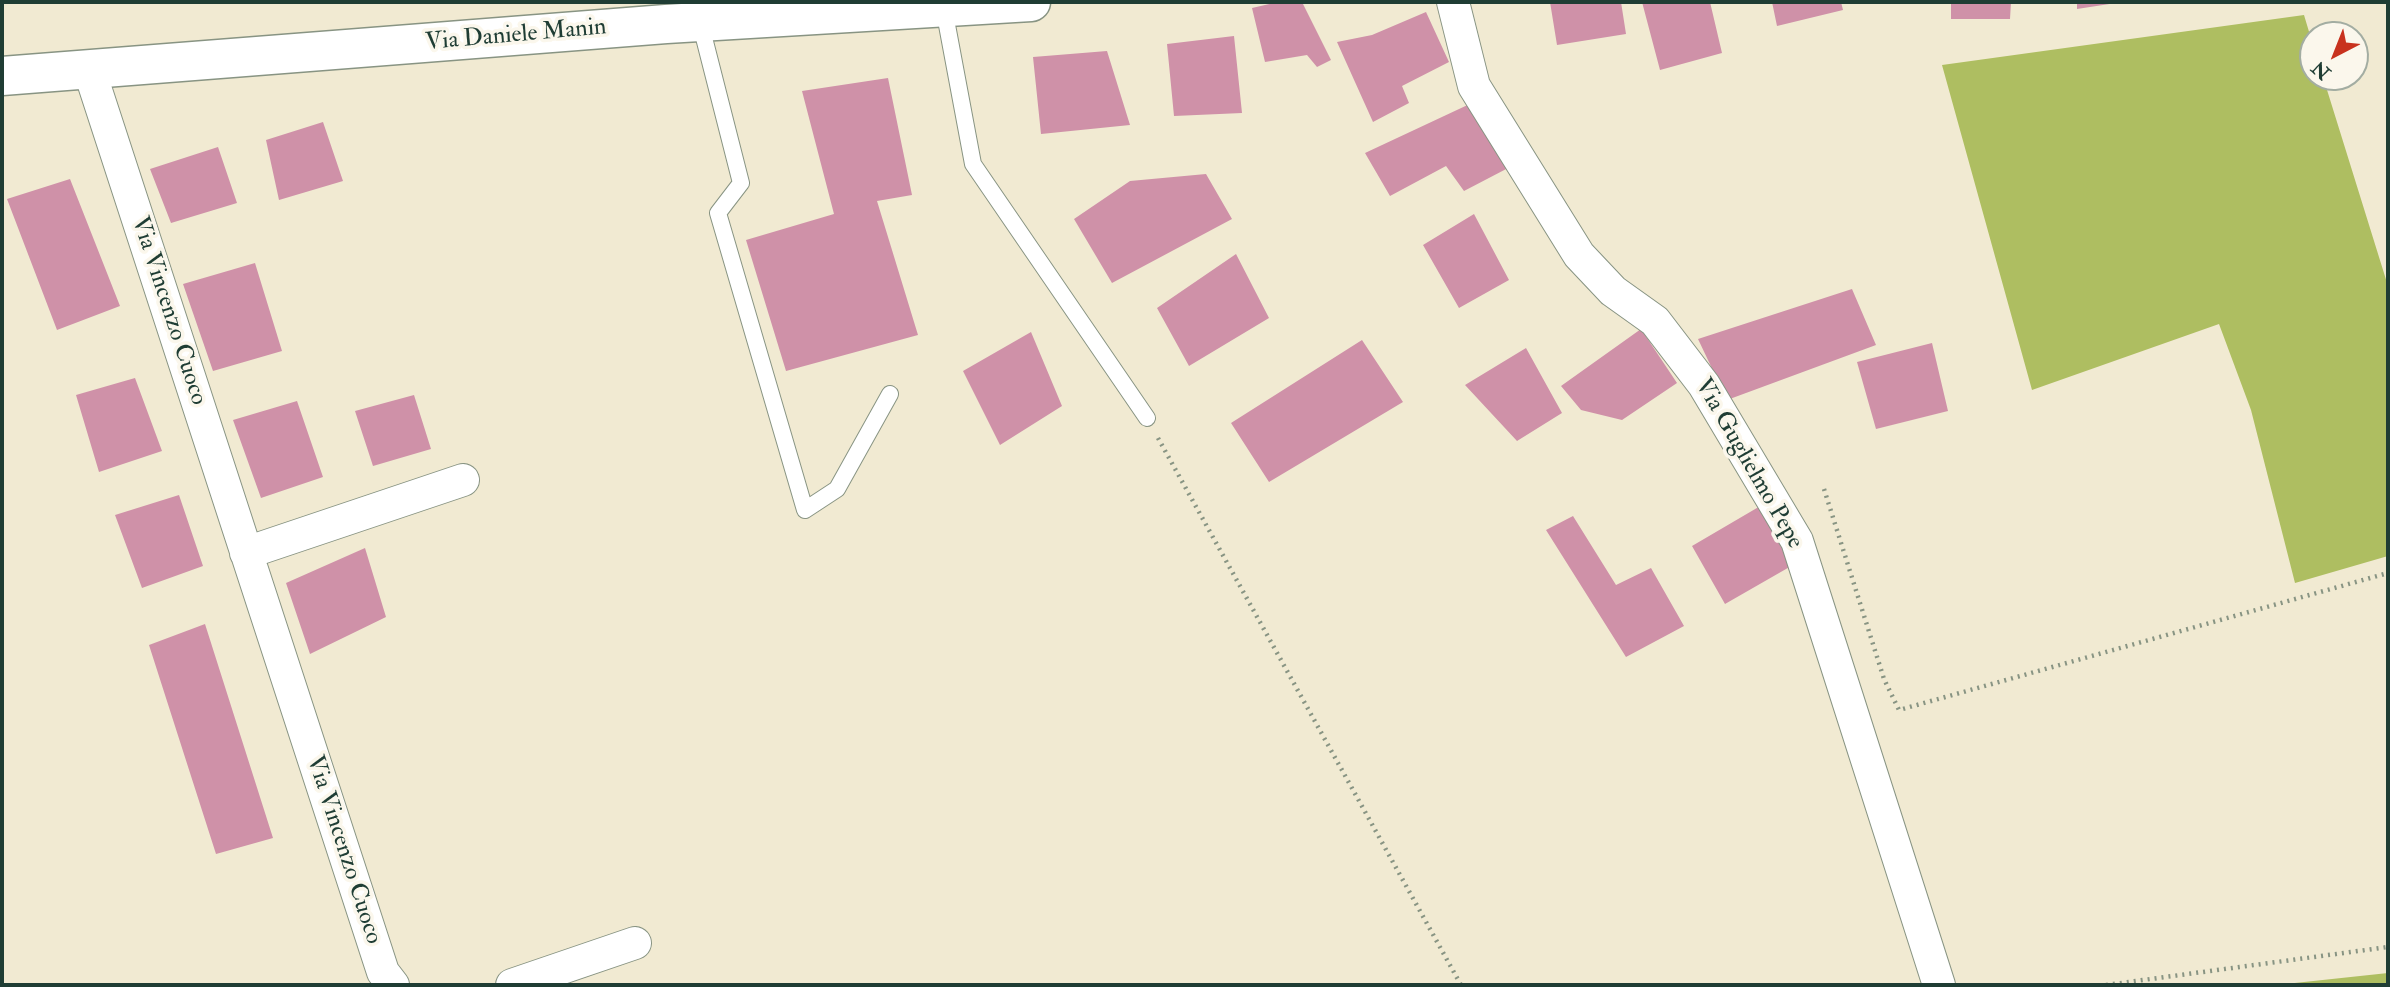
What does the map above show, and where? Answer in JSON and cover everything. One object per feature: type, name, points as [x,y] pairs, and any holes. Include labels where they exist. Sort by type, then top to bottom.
[{"type":"street","name":"Via Daniele Manin","points":[[2,76],[676,16],[1031,2]]},
{"type":"street","name":"Via Guglielmo Pepe","points":[[1453,2],[1474,86],[1579,255],[1613,291],[1656,321],[1703,385],[1797,541],[1940,985]]},
{"type":"street","name":"Via Vincenzo Cuoco","points":[[89,69],[383,972],[393,985]]},
{"type":"street","points":[[246,553],[463,480]]},
{"type":"street","points":[[512,985],[635,943]]},
{"type":"lane","points":[[943,5],[973,164],[1147,418]]},
{"type":"lane","points":[[676,16],[741,183],[718,213],[805,510],[837,489],[890,394]]},
{"type":"path","points":[[1147,418],[1461,985]]},
{"type":"path","points":[[1824,489],[1884,679],[1899,710],[2388,573]]},
{"type":"path","points":[[2106,985],[2388,947]]},
{"type":"green space","points":[[2304,15],[2306,21],[2299,21],[2299,91],[2327,91],[2388,286],[2388,556],[2295,583],[2251,410],[2219,324],[2032,390],[1942,65]]},
{"type":"green space","points":[[2388,973],[2388,985],[2276,985]]},
{"type":"building","points":[[1278,2],[1302,2],[1331,60],[1317,67],[1307,55],[1265,62],[1252,8]]},
{"type":"building","points":[[1550,2],[1621,2],[1626,34],[1557,45]]},
{"type":"building","points":[[1642,2],[1710,2],[1722,53],[1660,70]]},
{"type":"building","points":[[1772,2],[1841,2],[1843,10],[1777,26]]},
{"type":"building","points":[[1951,2],[2011,2],[2010,19],[1951,19]]},
{"type":"building","points":[[2077,2],[2116,2],[2116,3],[2077,9]]},
{"type":"building","points":[[1426,12],[1449,62],[1402,86],[1409,103],[1373,122],[1337,42],[1372,35]]},
{"type":"building","points":[[1234,36],[1242,113],[1174,116],[1167,44]]},
{"type":"building","points":[[1107,51],[1130,125],[1041,134],[1033,57]]},
{"type":"building","points":[[888,78],[912,195],[877,201],[918,335],[786,371],[746,240],[834,214],[802,91]]},
{"type":"building","points":[[1474,102],[1510,167],[1464,191],[1446,166],[1390,196],[1365,153]]},
{"type":"building","points":[[323,122],[343,181],[279,200],[266,140]]},
{"type":"building","points":[[218,147],[237,203],[171,223],[150,169]]},
{"type":"building","points":[[1206,174],[1232,219],[1112,283],[1074,219],[1130,181]]},
{"type":"building","points":[[70,179],[120,306],[57,330],[7,199]]},
{"type":"building","points":[[1474,214],[1509,280],[1459,308],[1423,245]]},
{"type":"building","points":[[1236,254],[1269,318],[1189,366],[1157,308]]},
{"type":"building","points":[[255,263],[282,351],[213,371],[183,284]]},
{"type":"building","points":[[1852,289],[1876,345],[1727,400],[1698,339]]},
{"type":"building","points":[[1641,329],[1677,383],[1622,420],[1581,410],[1561,386]]},
{"type":"building","points":[[1031,332],[1062,406],[1000,445],[963,371]]},
{"type":"building","points":[[1362,340],[1403,402],[1269,482],[1231,423]]},
{"type":"building","points":[[1932,343],[1948,411],[1876,429],[1857,362]]},
{"type":"building","points":[[1526,348],[1562,413],[1517,441],[1465,385]]},
{"type":"building","points":[[135,378],[162,451],[99,472],[76,395]]},
{"type":"building","points":[[414,395],[431,449],[373,466],[355,411]]},
{"type":"building","points":[[297,401],[323,477],[261,498],[233,420]]},
{"type":"building","points":[[179,495],[203,566],[142,588],[115,515]]},
{"type":"building","points":[[1762,505],[1793,565],[1725,604],[1692,546]]},
{"type":"building","points":[[1573,516],[1616,585],[1651,568],[1684,626],[1626,657],[1546,530]]},
{"type":"building","points":[[365,548],[386,617],[310,654],[286,583]]},
{"type":"building","points":[[205,624],[273,838],[216,854],[149,645]]}]
